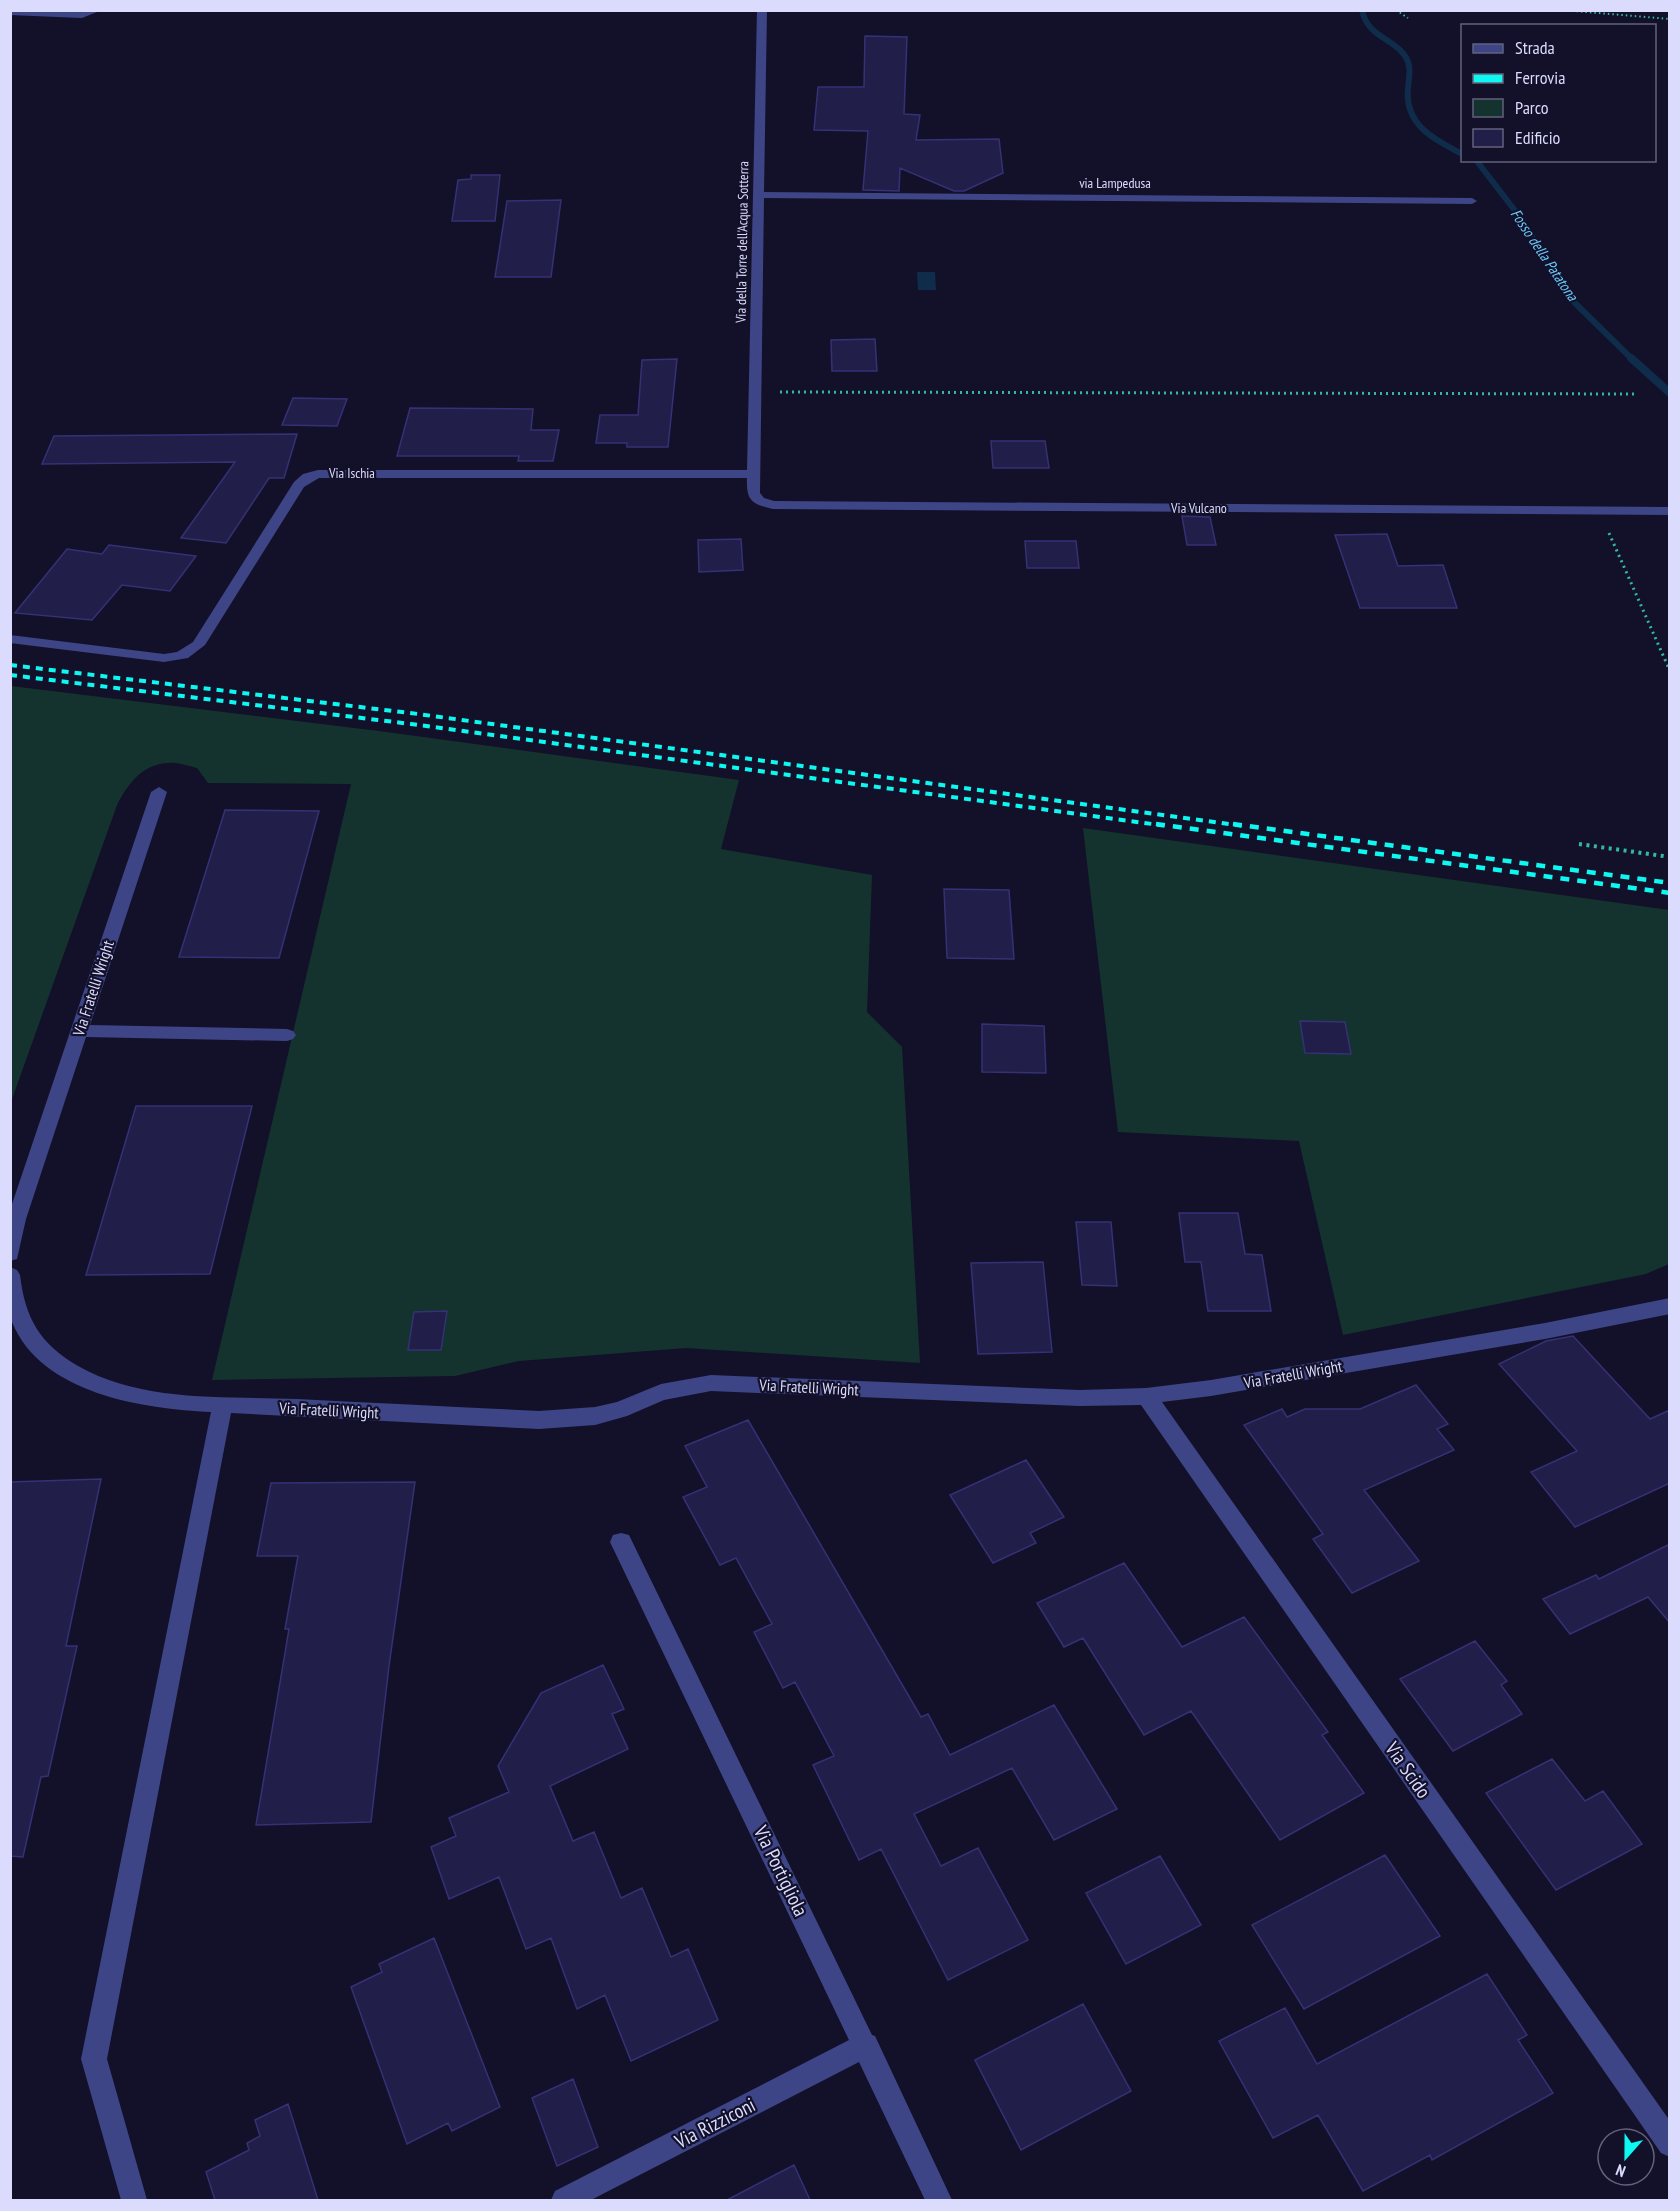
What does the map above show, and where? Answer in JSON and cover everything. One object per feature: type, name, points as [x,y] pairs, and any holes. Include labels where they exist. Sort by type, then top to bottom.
[{"type":"street","points":[[10,12],[79,15],[98,10]]},
{"type":"street","name":"Via della Torre dell'Acqua Sotterra","points":[[754,474],[762,10]]},
{"type":"street","name":"via Lampedusa","points":[[758,195],[1472,201]]},
{"type":"street","name":"Via Ischia","points":[[10,639],[164,658],[184,655],[198,645],[299,485],[308,477],[318,474],[754,474]]},
{"type":"street","name":"Via Vulcano","points":[[754,474],[753,495],[759,501],[773,505],[1670,511]]},
{"type":"street","name":"Via Fratelli Wright","points":[[10,1254],[16,1219],[159,792]]},
{"type":"street","points":[[79,1032],[287,1035]]},
{"type":"street","name":"Via Fratelli Wright","points":[[10,1275],[17,1309],[26,1331],[48,1355],[69,1370],[96,1383],[146,1398],[223,1404],[553,1420],[595,1416],[620,1410],[661,1392],[711,1383],[1069,1397],[1146,1396],[1211,1388],[1534,1333],[1670,1306]]},
{"type":"street","name":"Via Scido","points":[[1146,1396],[1670,2144]]},
{"type":"street","points":[[134,2200],[94,2059],[223,1404]]},
{"type":"street","name":"Via Portigliola","points":[[621,1542],[939,2200]]},
{"type":"street","name":"Via Rizziconi","points":[[564,2200],[866,2045]]},
{"type":"path","points":[[1396,10],[1408,18]]},
{"type":"path","points":[[1563,10],[1670,19]]},
{"type":"path","points":[[754,392],[1635,394]]},
{"type":"path","points":[[1599,511],[1670,671]]},
{"type":"path","points":[[1579,844],[1670,857]]},
{"type":"green space","points":[[11,686],[379,731],[739,780],[721,849],[872,875],[867,1012],[902,1047],[920,1363],[686,1348],[519,1361],[455,1376],[212,1380],[351,784],[208,783],[197,768],[172,763],[151,767],[137,777],[117,805],[11,1102]]},
{"type":"green space","points":[[1083,828],[1669,910],[1669,1264],[1646,1274],[1343,1335],[1299,1141],[1118,1132]]},
{"type":"water","points":[[917,272],[935,272],[936,290],[918,290]]},
{"type":"building","points":[[865,36],[907,37],[904,114],[920,115],[916,140],[999,139],[1003,173],[964,191],[954,191],[900,168],[899,191],[863,190],[868,131],[814,130],[818,87],[864,87]]},
{"type":"building","points":[[471,175],[500,175],[495,221],[452,221],[458,180],[471,179]]},
{"type":"building","points":[[561,200],[551,277],[495,277],[507,201]]},
{"type":"building","points":[[875,339],[877,371],[832,371],[831,340]]},
{"type":"building","points":[[677,359],[668,447],[627,447],[627,443],[596,443],[600,415],[638,415],[642,360]]},
{"type":"building","points":[[293,398],[347,399],[337,426],[282,425]]},
{"type":"building","points":[[410,408],[533,409],[531,430],[559,430],[553,461],[518,461],[519,456],[397,456]]},
{"type":"building","points":[[297,434],[284,478],[269,478],[226,543],[181,538],[235,462],[42,464],[54,436]]},
{"type":"building","points":[[991,441],[1045,441],[1049,468],[993,468]]},
{"type":"building","points":[[1182,516],[1210,517],[1216,545],[1187,545]]},
{"type":"building","points":[[1387,534],[1398,566],[1443,565],[1457,608],[1360,608],[1335,535]]},
{"type":"building","points":[[741,539],[743,570],[699,572],[698,540]]},
{"type":"building","points":[[1025,541],[1076,541],[1079,568],[1027,568]]},
{"type":"building","points":[[109,545],[196,556],[170,591],[122,585],[92,620],[15,613],[67,549],[102,554]]},
{"type":"building","points":[[225,810],[319,811],[279,958],[179,957]]},
{"type":"building","points":[[944,889],[1009,890],[1014,959],[947,958]]},
{"type":"building","points":[[1300,1021],[1345,1022],[1351,1054],[1305,1053]]},
{"type":"building","points":[[982,1024],[1044,1026],[1046,1073],[982,1072]]},
{"type":"building","points":[[136,1106],[252,1106],[210,1274],[86,1275]]},
{"type":"building","points":[[1179,1213],[1238,1213],[1245,1254],[1262,1255],[1271,1311],[1208,1311],[1201,1262],[1185,1262]]},
{"type":"building","points":[[1076,1222],[1111,1222],[1117,1286],[1082,1285]]},
{"type":"building","points":[[1043,1262],[1052,1352],[978,1354],[971,1263]]},
{"type":"building","points":[[447,1311],[441,1350],[408,1350],[414,1312]]},
{"type":"building","points":[[1573,1336],[1650,1419],[1670,1410],[1670,1483],[1575,1527],[1531,1472],[1577,1451],[1499,1364],[1546,1341]]},
{"type":"building","points":[[1416,1385],[1448,1424],[1437,1429],[1454,1450],[1364,1490],[1419,1561],[1352,1593],[1313,1539],[1323,1534],[1244,1425],[1282,1409],[1287,1417],[1305,1409],[1360,1409]]},
{"type":"building","points":[[748,1420],[921,1717],[928,1714],[950,1755],[1054,1705],[1117,1809],[1054,1840],[1012,1768],[914,1814],[941,1866],[978,1848],[1028,1940],[948,1980],[881,1849],[859,1860],[813,1765],[834,1756],[795,1682],[783,1688],[754,1632],[772,1624],[736,1558],[720,1565],[683,1497],[707,1487],[685,1446]]},
{"type":"building","points":[[1026,1460],[1064,1517],[1030,1533],[1036,1543],[993,1563],[950,1495]]},
{"type":"building","points":[[101,1479],[66,1646],[77,1646],[48,1776],[41,1777],[23,1857],[10,1856],[10,1482]]},
{"type":"building","points":[[415,1482],[389,1666],[371,1822],[256,1825],[289,1629],[285,1629],[298,1556],[257,1556],[271,1483]]},
{"type":"building","points":[[1670,1544],[1670,1623],[1648,1597],[1570,1634],[1543,1599],[1596,1575],[1599,1579]]},
{"type":"building","points":[[1124,1563],[1182,1647],[1244,1617],[1328,1732],[1322,1735],[1364,1793],[1280,1840],[1191,1711],[1144,1735],[1083,1638],[1064,1647],[1037,1603]]},
{"type":"building","points":[[1475,1641],[1507,1681],[1501,1685],[1522,1714],[1453,1751],[1400,1679]]},
{"type":"building","points":[[603,1665],[624,1709],[612,1714],[628,1749],[550,1786],[573,1841],[594,1832],[621,1898],[642,1888],[671,1957],[688,1949],[718,2020],[631,2061],[605,1995],[577,2009],[551,1938],[526,1949],[499,1877],[449,1899],[431,1847],[456,1836],[449,1818],[509,1792],[498,1766],[541,1693]]},
{"type":"building","points":[[1552,1759],[1585,1801],[1603,1791],[1642,1844],[1556,1890],[1486,1793]]},
{"type":"building","points":[[1385,1855],[1440,1936],[1304,2009],[1252,1925]]},
{"type":"building","points":[[1160,1856],[1201,1925],[1126,1964],[1086,1893]]},
{"type":"building","points":[[434,1938],[500,2107],[452,2131],[448,2123],[407,2144],[351,1987],[382,1972],[379,1964]]},
{"type":"building","points":[[1487,1974],[1527,2035],[1518,2040],[1553,2093],[1432,2160],[1430,2155],[1363,2191],[1318,2115],[1273,2138],[1219,2041],[1285,2008],[1317,2064]]},
{"type":"building","points":[[1083,2004],[1131,2091],[1021,2150],[975,2060]]},
{"type":"building","points":[[573,2079],[598,2147],[557,2166],[532,2098]]},
{"type":"building","points":[[288,2104],[318,2200],[215,2200],[206,2172],[249,2150],[247,2143],[260,2136],[255,2120]]},
{"type":"building","points":[[794,2165],[810,2200],[727,2200]]},
{"type":"waterway","name":"Fosso della Patatona","points":[[1362,10],[1369,26],[1395,45],[1409,64],[1408,101],[1416,121],[1441,143],[1461,153]]},
{"type":"waterway","name":"Fosso della Patatona","points":[[1478,162],[1523,221],[1552,272],[1574,302],[1633,360]]},
{"type":"waterway","name":"Fosso della Patatona","points":[[1631,358],[1670,393]]},
{"type":"railway","points":[[10,665],[418,714],[1244,826]]},
{"type":"railway","points":[[10,675],[411,724],[1167,826]]},
{"type":"railway","points":[[1156,824],[1670,893]]},
{"type":"railway","points":[[1233,824],[1670,883]]}]
